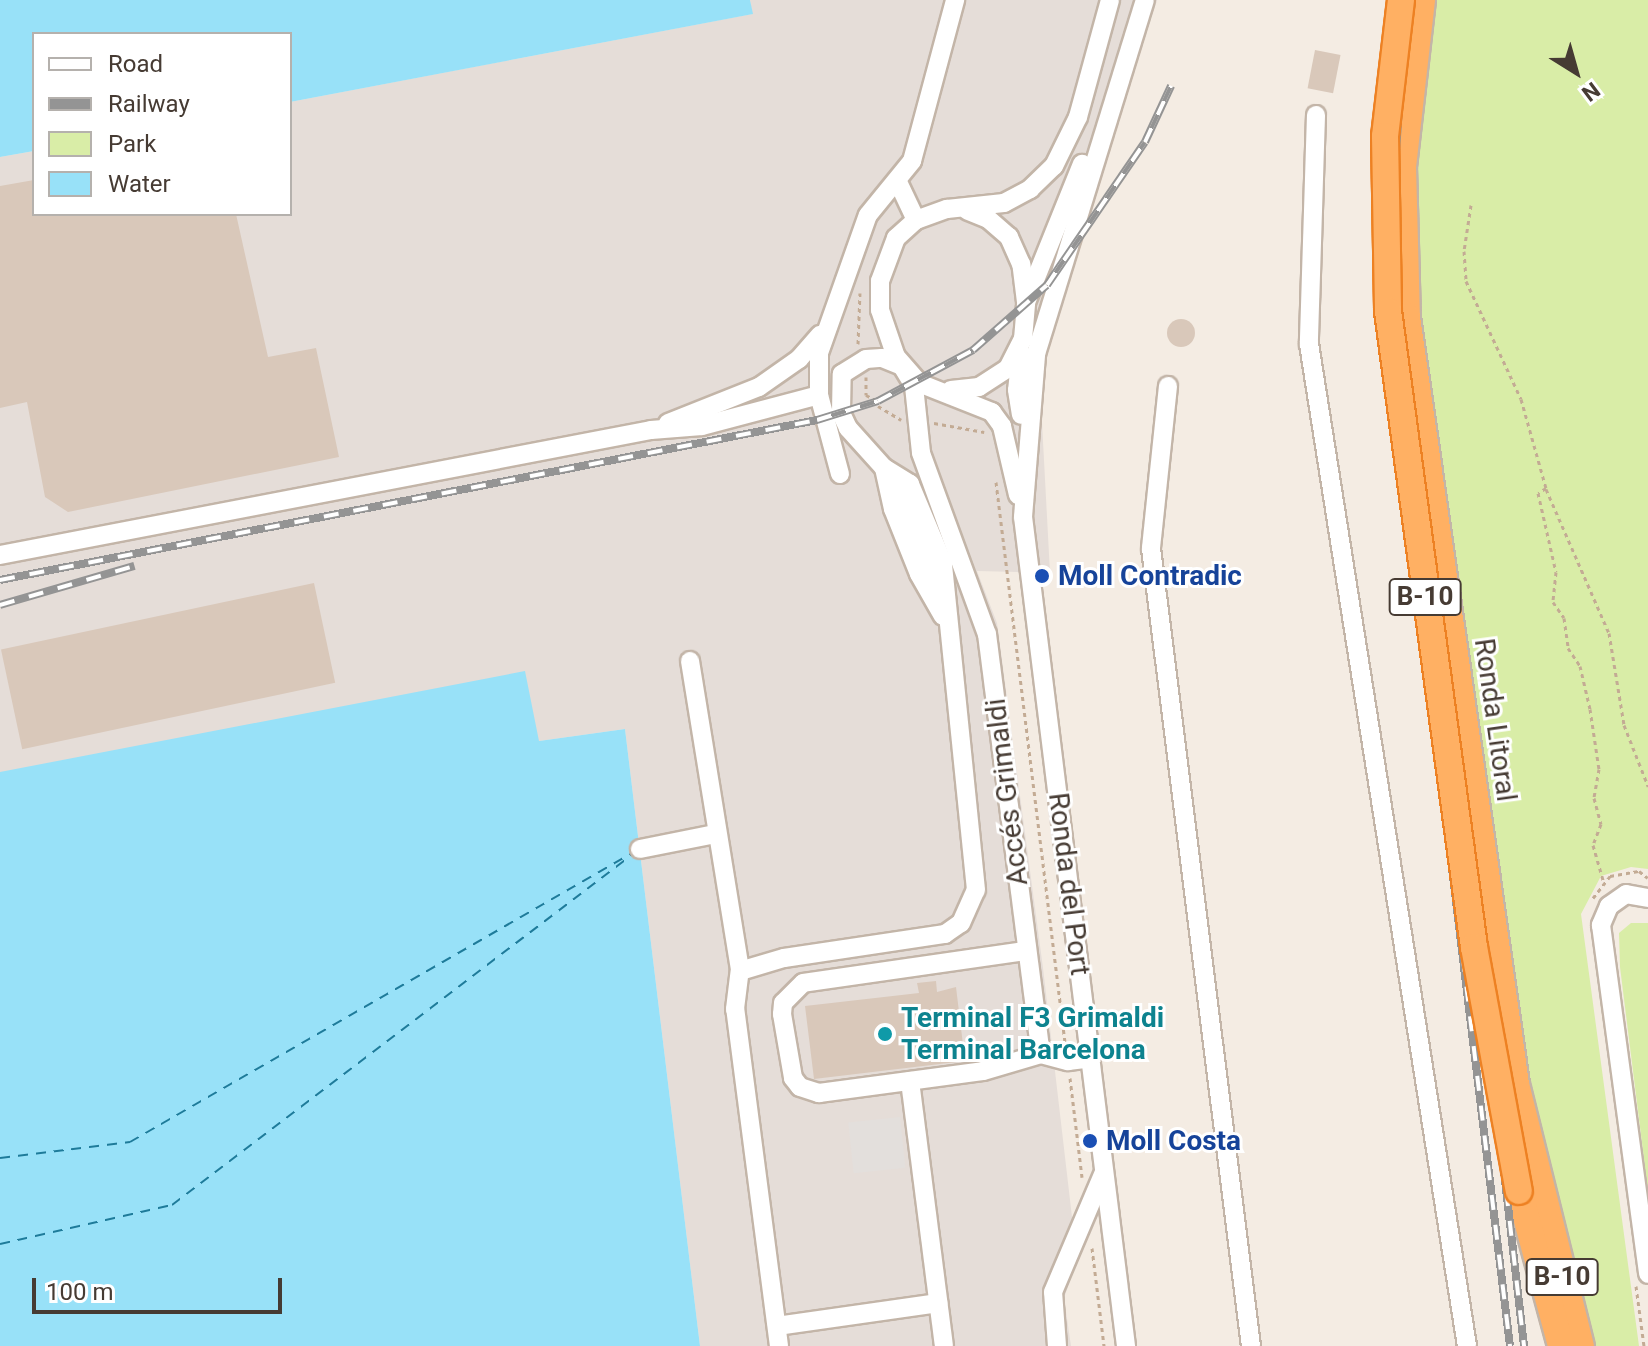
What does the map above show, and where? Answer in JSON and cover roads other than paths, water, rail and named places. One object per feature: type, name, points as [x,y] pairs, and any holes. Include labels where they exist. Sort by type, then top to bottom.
[{"type":"highway","name":"Ronda Litoral","points":[[1401,0],[1385,136],[1388,311],[1486,1032],[1534,1211],[1581,1346]]},
{"type":"highway","name":"Ronda Litoral","points":[[1422,0],[1403,167],[1407,317],[1501,995],[1534,1211],[1561,1346]]},
{"type":"street","points":[[840,474],[819,395],[819,353],[868,215],[898,182],[923,133],[955,0]]},
{"type":"street","points":[[1023,517],[998,418],[982,404],[919,383],[902,366],[884,329],[880,281],[896,238],[916,220],[958,209],[993,207],[1017,198],[1042,179],[1064,152],[1110,0]]},
{"type":"street","points":[[1023,517],[1027,445],[1039,339],[1145,0]]},
{"type":"street","points":[[1026,302],[1128,51]]},
{"type":"street","points":[[1316,115],[1309,344],[1467,1346]]},
{"type":"street","points":[[898,182],[916,220]]},
{"type":"street","points":[[958,209],[988,219],[1009,237],[1021,264],[1026,302],[1017,390],[1027,445]]},
{"type":"street","points":[[651,430],[759,387],[799,359],[829,323]]},
{"type":"street","points":[[934,388],[968,389],[990,382],[1013,362],[1023,339]]},
{"type":"street","points":[[740,971],[784,958],[945,934],[972,906],[976,890],[945,619],[943,563],[913,488],[884,468],[844,421],[839,381],[848,367],[866,359],[882,358],[902,366]]},
{"type":"street","name":"Accés Grimaldi","points":[[902,366],[918,399],[921,453],[987,634],[1025,951],[1041,1054]]},
{"type":"street","points":[[1168,386],[1151,548],[1251,1346]]},
{"type":"street","points":[[0,555],[651,430],[702,426],[819,395]]},
{"type":"street","points":[[884,468],[888,498],[908,548],[945,619]]},
{"type":"street","name":"Ronda del Port","points":[[1023,517],[1126,1346]]},
{"type":"street","points":[[690,661],[715,834],[740,971],[735,1009],[779,1346]]},
{"type":"street","points":[[640,849],[715,834]]},
{"type":"street","points":[[1648,898],[1626,894],[1609,906],[1601,925],[1648,1274]]},
{"type":"street","points":[[1025,951],[816,978],[803,983],[783,1003],[789,1068],[800,1087],[819,1093],[983,1071],[1041,1054],[1068,1061],[1091,1058]]},
{"type":"street","points":[[910,1081],[944,1346]]},
{"type":"street","points":[[1057,1346],[1053,1292],[1104,1172]]},
{"type":"street","points":[[777,1326],[938,1303]]},
{"type":"water","points":[[0,0],[750,0],[753,14],[292,102],[292,32],[32,32],[32,151],[0,157]]},
{"type":"water","points":[[525,671],[539,741],[625,729],[700,1346],[0,1346],[0,772]]},
{"type":"railway","points":[[1394,0],[1379,146],[1376,242],[1510,1346]]},
{"type":"railway","points":[[1412,0],[1402,60],[1390,246],[1455,744],[1524,1346]]},
{"type":"railway","points":[[0,580],[817,420],[878,401],[973,350],[1047,285],[1145,142],[1171,86]]},
{"type":"railway","points":[[0,605],[134,566]]},
{"type":"place","name":"Moll Contradic","points":[[1042,576]]},
{"type":"place","name":"Terminal F3 Grimaldi Terminal Barcelona","points":[[885,1034]]},
{"type":"place","name":"Moll Costa","points":[[1090,1141]]}]
